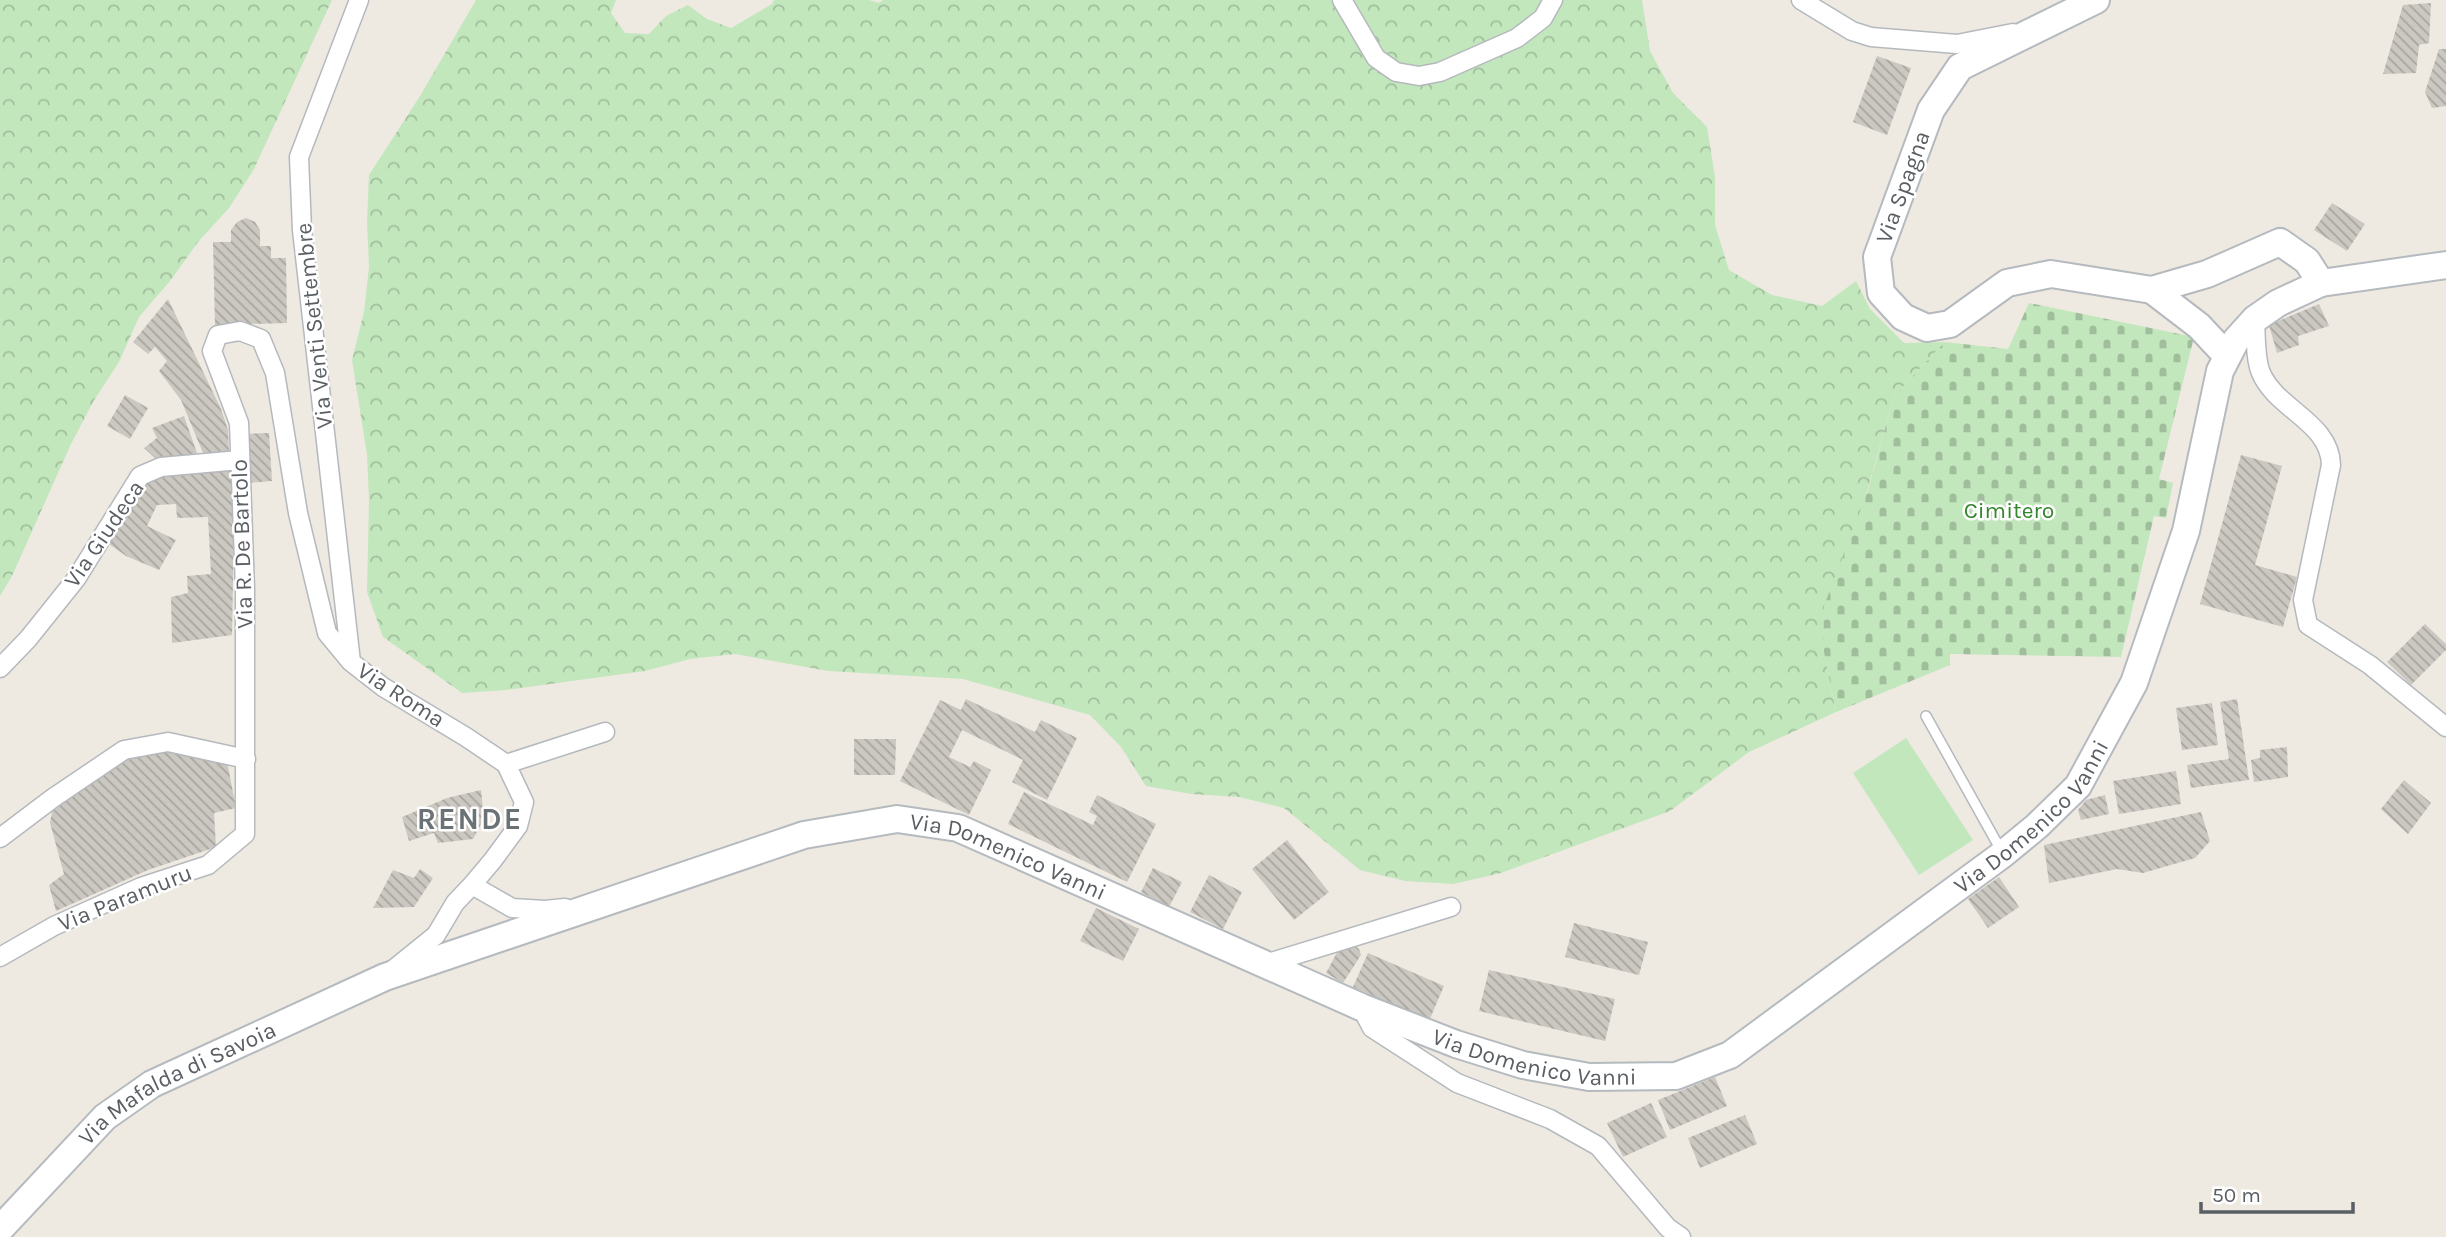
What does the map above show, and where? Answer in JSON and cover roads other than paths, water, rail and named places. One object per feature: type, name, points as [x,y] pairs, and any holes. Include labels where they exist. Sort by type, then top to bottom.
[{"type":"main road","name":"Via Spagna","points":[[2096,0],[1960,67],[1931,110],[1877,257],[1881,293],[1903,317],[1927,328],[1950,324],[2007,283],[2051,274],[2152,290],[2207,274],[2280,242],[2307,261],[2321,283]]},
{"type":"main road","name":"Via Domenico Vanni","points":[[385,977],[804,835],[897,818],[958,828],[1361,1007],[1456,1044],[1523,1065],[1589,1077],[1676,1076],[1730,1055],[2003,854],[2078,786],[2134,683],[2186,531],[2220,372],[2236,340],[2255,319],[2278,303],[2321,283],[2446,265]]},
{"type":"main road","name":"Via Spagna","points":[[2152,290],[2199,326],[2227,356]]},
{"type":"main road","name":"Via Mafalda di Savoia","points":[[0,1229],[105,1116],[152,1084],[385,977]]},
{"type":"street","name":"Via Venti Settembre","points":[[351,662],[302,230],[299,157],[359,0]]},
{"type":"street","points":[[1342,0],[1376,58],[1396,72],[1419,76],[1440,72],[1517,38],[1543,18],[1553,0]]},
{"type":"street","points":[[1801,0],[1852,31],[1871,37],[1957,44],[2037,29]]},
{"type":"street","points":[[2255,319],[2260,372],[2272,391],[2325,439],[2331,453],[2331,465],[2303,600],[2308,625],[2370,666],[2446,727]]},
{"type":"street","name":"Via Roma","points":[[218,335],[240,331],[261,339],[275,373],[298,513],[327,633],[351,662],[383,687],[506,764]]},
{"type":"street","name":"Via R. De Bartolo","points":[[218,335],[212,351],[239,422],[245,589],[245,834]]},
{"type":"street","name":"Via Giudeca","points":[[0,668],[28,639],[76,579],[140,476],[161,467],[240,460]]},
{"type":"street","points":[[385,977],[436,935],[455,903],[493,860],[518,826],[523,802],[506,764],[605,732]]},
{"type":"street","points":[[0,838],[124,750],[168,742],[246,759]]},
{"type":"street","name":"Via Paramuru","points":[[0,957],[66,921],[141,887],[208,865],[245,834]]},
{"type":"street","points":[[472,885],[512,908],[545,910],[600,904]]},
{"type":"street","points":[[1265,964],[1451,907]]},
{"type":"street","points":[[1361,1007],[1372,1028],[1457,1083],[1550,1119],[1598,1146],[1668,1228],[1681,1237]]},
{"type":"lane","points":[[1926,716],[2003,854]]},
{"type":"district","name":"RENDE","points":[[470,819]]},
{"type":"park label","name":"Cimitero","points":[[2009,510]]}]
